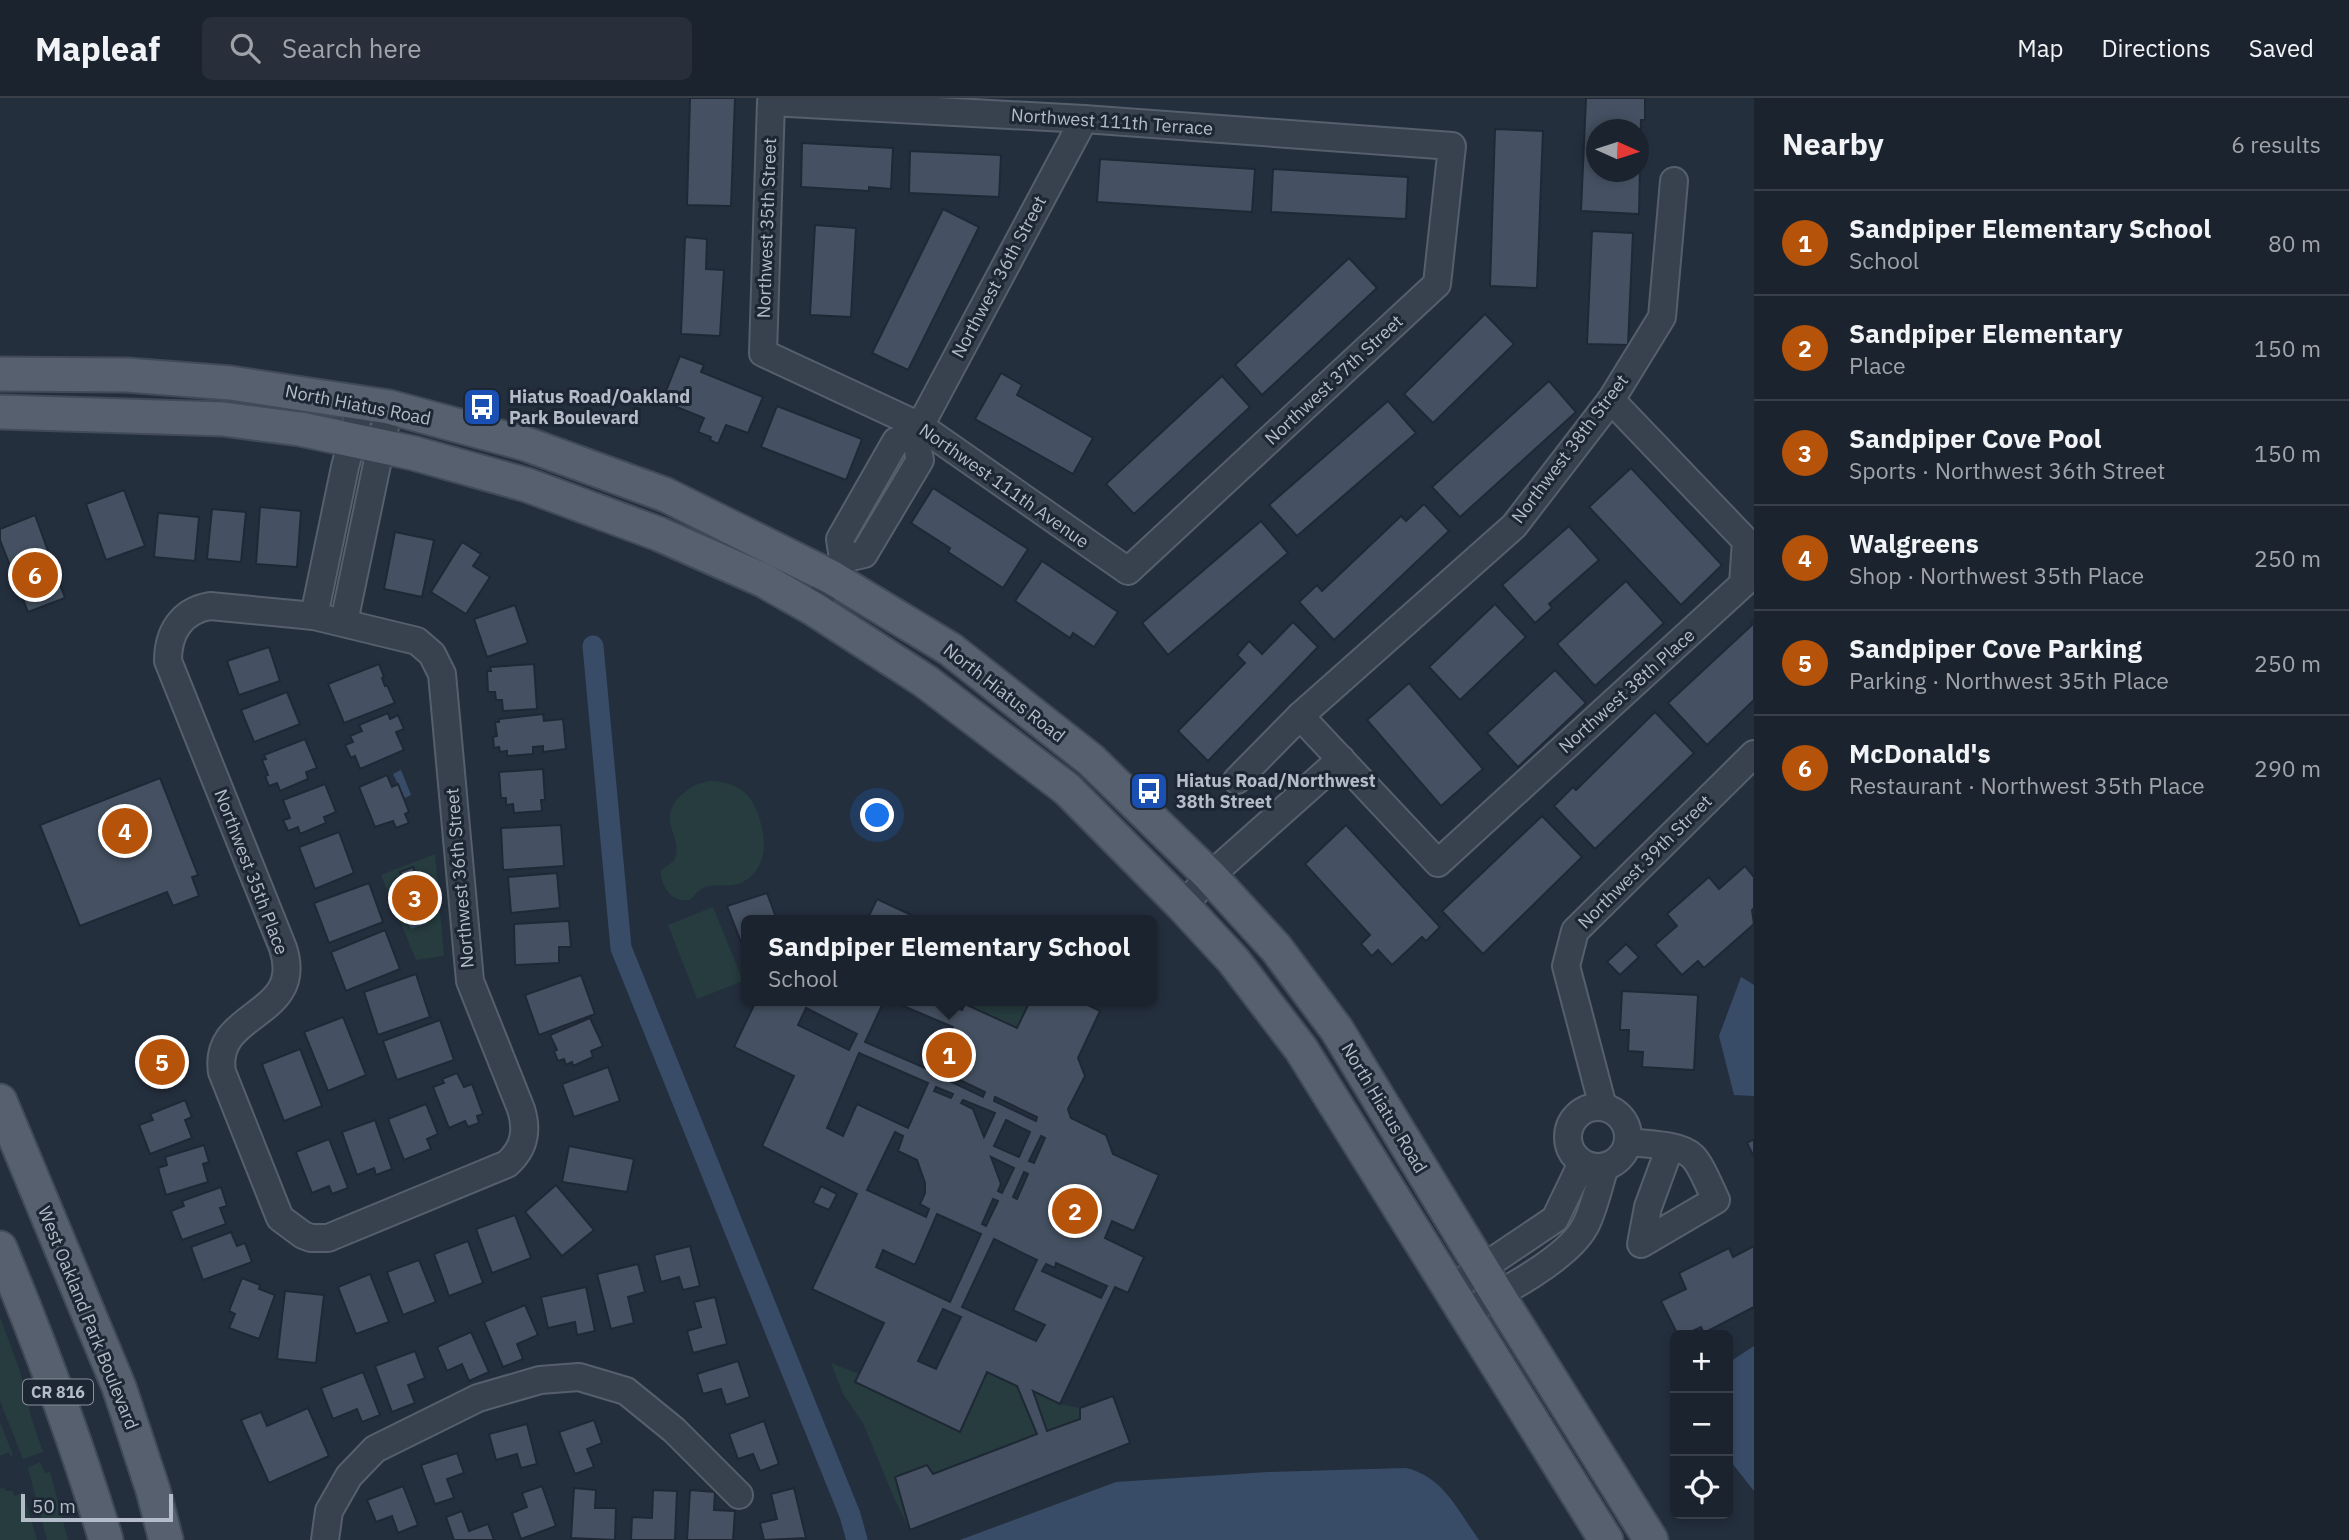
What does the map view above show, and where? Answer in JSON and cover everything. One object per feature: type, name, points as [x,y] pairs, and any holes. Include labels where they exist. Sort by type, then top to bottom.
[{"type":"main road","name":"North Hiatus Road","points":[[0,374],[127,375],[230,383],[375,405],[526,444],[666,495],[837,568],[957,654],[1091,760],[1210,876],[1276,948],[1337,1030],[1651,1540]]},
{"type":"main road","name":"North Hiatus Road","points":[[0,412],[223,419],[300,429],[414,453],[527,485],[647,530],[763,580],[814,609],[925,681],[1067,789],[1233,960],[1301,1049],[1606,1540]]},
{"type":"main road","name":"West Oakland Park Boulevard","points":[[3,1120],[119,1387],[153,1490],[166,1540]]},
{"type":"main road","name":"CR 816","points":[[0,1248],[57,1391],[106,1540]]},
{"type":"street","name":"Northwest 111th Terrace","points":[[771,102],[1084,119],[1452,146]]},
{"type":"street","name":"Northwest 35th Street","points":[[763,353],[771,102]]},
{"type":"street","name":"Northwest 36th Street","points":[[837,568],[864,554],[920,460],[918,431],[1084,119]]},
{"type":"street","name":"Northwest 37th Street","points":[[1128,571],[1437,284],[1452,146]]},
{"type":"street","name":"Northwest 38th Street","points":[[1237,780],[1300,716],[1514,526],[1611,400],[1662,317],[1674,181]]},
{"type":"street","name":"Northwest 111th Avenue","points":[[763,353],[918,431],[1128,571]]},
{"type":"street","name":"Northwest 38th Place","points":[[1341,759],[1438,863],[1743,584],[1746,541],[1611,400]]},
{"type":"street","points":[[367,443],[314,616],[344,622],[367,443],[375,405]]},
{"type":"street","points":[[814,609],[837,568]]},
{"type":"street","name":"Northwest 35th Place","points":[[314,616],[210,606],[189,613],[178,624],[170,638],[168,661],[286,958],[280,992],[271,1003],[239,1026],[228,1038],[221,1059],[222,1072],[280,1218],[311,1238],[328,1238],[507,1164],[518,1152],[525,1130]]},
{"type":"street","name":"Northwest 36th Street","points":[[344,622],[417,641],[428,648],[436,659],[444,688],[470,981],[521,1110],[525,1130]]},
{"type":"street","points":[[1183,906],[1210,876],[1341,759],[1300,716]]},
{"type":"street","name":"Northwest 39th Street","points":[[1603,1107],[1566,966],[1575,931],[1754,754]]},
{"type":"street","points":[[1591,1107],[1603,1107],[1614,1111],[1623,1119],[1628,1142],[1624,1153],[1616,1162],[1593,1165],[1573,1155],[1568,1144],[1568,1132],[1572,1121],[1580,1112],[1591,1107]]},
{"type":"street","points":[[1628,1142],[1670,1147]]},
{"type":"street","points":[[1490,1281],[1522,1243],[1555,1219],[1560,1208],[1593,1165]]},
{"type":"street","points":[[1458,1300],[1490,1281],[1560,1254],[1584,1229],[1593,1165]]},
{"type":"street","points":[[1560,1208],[1584,1229]]},
{"type":"street","points":[[325,1540],[329,1511],[349,1476],[375,1449],[478,1398],[540,1380],[579,1377],[626,1391],[674,1430],[739,1495]]},
{"type":"green space","points":[[709,781],[737,787],[753,802],[764,839],[762,858],[752,875],[743,882],[705,887],[689,900],[677,899],[668,892],[661,876],[661,870],[673,861],[676,855],[670,814],[682,795]]},
{"type":"green space","points":[[435,854],[444,956],[416,960],[381,875]]},
{"type":"green space","points":[[713,907],[741,982],[697,999],[668,925]]},
{"type":"green space","points":[[969,1006],[1028,1006],[1017,1028]]},
{"type":"green space","points":[[0,1317],[20,1371],[43,1452],[23,1459],[0,1401]]},
{"type":"green space","points":[[831,1363],[859,1374],[855,1382],[959,1431],[987,1372],[1017,1386],[1037,1434],[933,1474],[927,1465],[896,1477],[910,1530],[863,1423],[843,1394]]},
{"type":"green space","points":[[1033,1391],[1060,1404],[1080,1408],[1080,1419],[1047,1431]]},
{"type":"green space","points":[[0,1422],[13,1455],[10,1456],[9,1452],[0,1456]]},
{"type":"green space","points":[[40,1462],[45,1473],[50,1472],[68,1540],[47,1540],[28,1468]]},
{"type":"green space","points":[[4,1487],[15,1496],[23,1492],[37,1540],[0,1540],[0,1489]]},
{"type":"water","points":[[401,770],[411,795],[405,798],[393,774]]},
{"type":"water","points":[[413,891],[427,923],[411,929],[398,898]]},
{"type":"water","points":[[1741,977],[1754,985],[1754,1096],[1734,1095],[1719,1036]]},
{"type":"water","points":[[1754,1346],[1754,1491],[1733,1464],[1733,1360]]},
{"type":"water","points":[[1406,1468],[1419,1472],[1440,1487],[1479,1540],[960,1540],[1116,1482],[1268,1472]]},
{"type":"building","points":[[690,98],[735,98],[731,206],[687,205]]},
{"type":"building","points":[[1586,98],[1645,98],[1645,119],[1586,119],[1586,182],[1640,182],[1639,214],[1581,211]]},
{"type":"building","points":[[1495,129],[1543,131],[1537,288],[1490,286]]},
{"type":"building","points":[[802,143],[893,148],[891,189],[869,187],[869,191],[801,187]]},
{"type":"building","points":[[910,151],[1001,155],[999,197],[909,193]]},
{"type":"building","points":[[1100,159],[1255,169],[1252,212],[1097,202]]},
{"type":"building","points":[[1273,169],[1408,177],[1406,219],[1271,212]]},
{"type":"building","points":[[943,209],[979,227],[908,370],[872,353]]},
{"type":"building","points":[[815,225],[856,228],[851,317],[810,315]]},
{"type":"building","points":[[1592,231],[1633,233],[1628,345],[1587,344]]},
{"type":"building","points":[[685,237],[707,239],[706,269],[724,270],[720,336],[681,334]]},
{"type":"building","points":[[1349,258],[1377,288],[1262,395],[1235,365]]},
{"type":"building","points":[[1485,314],[1514,344],[1433,423],[1404,394]]},
{"type":"building","points":[[680,356],[704,365],[701,372],[763,397],[748,433],[726,425],[718,444],[710,440],[711,437],[698,432],[704,418],[662,401]]},
{"type":"building","points":[[1001,373],[1022,385],[1017,395],[1093,438],[1073,474],[975,419]]},
{"type":"building","points":[[1222,376],[1250,407],[1134,514],[1106,484]]},
{"type":"building","points":[[1549,381],[1576,412],[1460,517],[1432,487]]},
{"type":"building","points":[[1388,401],[1416,433],[1297,536],[1269,505]]},
{"type":"building","points":[[777,406],[862,439],[846,480],[761,447]]},
{"type":"building","points":[[1631,468],[1722,565],[1681,605],[1589,507]]},
{"type":"building","points":[[933,488],[1028,549],[1003,588],[948,552],[950,548],[911,523]]},
{"type":"building","points":[[124,490],[145,546],[106,560],[86,504]]},
{"type":"building","points":[[1424,504],[1449,531],[1334,640],[1299,602],[1317,585],[1322,591],[1401,516],[1406,521]]},
{"type":"building","points":[[260,507],[301,511],[297,567],[256,564]]},
{"type":"building","points":[[212,509],[246,512],[241,562],[207,559]]},
{"type":"building","points":[[158,513],[199,517],[195,561],[154,557]]},
{"type":"building","points":[[35,515],[65,598],[28,612],[0,540],[0,529]]},
{"type":"building","points":[[1261,521],[1288,553],[1168,655],[1142,623]]},
{"type":"building","points":[[1569,526],[1599,560],[1549,604],[1552,608],[1535,623],[1502,585]]},
{"type":"building","points":[[395,532],[434,540],[422,597],[384,589]]},
{"type":"building","points":[[462,542],[481,554],[473,566],[490,577],[466,614],[431,592]]},
{"type":"building","points":[[1042,561],[1118,612],[1094,647],[1073,633],[1070,638],[1015,601]]},
{"type":"building","points":[[1626,581],[1664,623],[1595,686],[1557,644]]},
{"type":"building","points":[[1495,604],[1526,637],[1460,700],[1429,667]]},
{"type":"building","points":[[515,605],[528,643],[487,657],[474,619]]},
{"type":"building","points":[[1754,619],[1754,700],[1707,745],[1668,703],[1753,624],[1751,622]]},
{"type":"building","points":[[1293,622],[1318,647],[1208,761],[1178,731],[1245,663],[1237,655],[1249,641],[1262,654]]},
{"type":"building","points":[[269,647],[280,681],[239,695],[227,661]]},
{"type":"building","points":[[379,664],[385,686],[387,685],[395,703],[344,723],[328,684]]},
{"type":"building","points":[[534,664],[537,709],[503,711],[502,700],[496,700],[495,692],[488,692],[487,671],[491,671],[490,667]]},
{"type":"building","points":[[1555,670],[1586,703],[1518,767],[1487,733]]},
{"type":"building","points":[[1409,683],[1483,769],[1441,806],[1367,720]]},
{"type":"building","points":[[287,692],[300,724],[254,742],[241,710]]},
{"type":"building","points":[[1655,712],[1694,753],[1595,849],[1554,806],[1573,787],[1576,790]]},
{"type":"building","points":[[388,713],[390,719],[398,715],[404,729],[396,732],[404,750],[360,769],[355,756],[351,758],[345,745],[353,742],[350,736],[362,731],[359,725]]},
{"type":"building","points":[[543,714],[544,721],[563,719],[566,749],[543,752],[543,746],[533,747],[533,754],[507,756],[507,751],[500,752],[499,747],[494,748],[493,737],[497,736],[495,722],[499,722],[499,719]]},
{"type":"building","points":[[305,739],[317,768],[306,772],[308,779],[280,791],[277,783],[269,786],[262,760],[266,759],[264,755]]},
{"type":"building","points":[[543,769],[545,800],[541,800],[542,811],[514,813],[513,804],[506,805],[506,798],[501,798],[499,772]]},
{"type":"building","points":[[387,775],[392,787],[398,784],[409,812],[405,814],[409,823],[396,828],[393,821],[375,827],[359,787]]},
{"type":"building","points":[[160,778],[198,875],[192,877],[199,896],[173,906],[167,892],[80,926],[40,825]]},
{"type":"building","points":[[325,784],[336,812],[324,817],[326,823],[300,834],[298,827],[288,831],[283,820],[290,818],[283,800]]},
{"type":"building","points":[[1542,816],[1582,857],[1483,954],[1442,911]]},
{"type":"building","points":[[561,825],[564,866],[503,870],[501,828]]},
{"type":"building","points":[[1346,825],[1440,927],[1426,941],[1422,937],[1392,965],[1378,950],[1372,956],[1361,944],[1370,935],[1305,864]]},
{"type":"building","points":[[339,832],[354,873],[315,889],[299,847]]},
{"type":"building","points":[[1745,866],[1754,877],[1754,924],[1704,968],[1698,961],[1682,975],[1655,945],[1677,926],[1667,914],[1709,877],[1719,889]]},
{"type":"building","points":[[413,867],[416,875],[412,876],[414,883],[399,889],[395,879],[402,876],[400,872]]},
{"type":"building","points":[[557,873],[560,908],[511,913],[508,877]]},
{"type":"building","points":[[369,883],[383,922],[329,943],[314,903]]},
{"type":"building","points":[[767,893],[775,915],[741,915],[741,942],[727,906]]},
{"type":"building","points":[[877,899],[911,915],[869,915]]},
{"type":"building","points":[[569,921],[571,947],[559,947],[559,963],[515,965],[514,924]]},
{"type":"building","points":[[385,930],[400,969],[346,991],[331,952]]},
{"type":"building","points":[[1626,944],[1639,957],[1620,975],[1607,962]]},
{"type":"building","points":[[416,974],[430,1017],[378,1035],[364,992]]},
{"type":"building","points":[[581,975],[595,1014],[539,1035],[525,995]]},
{"type":"building","points":[[1622,991],[1698,995],[1694,1070],[1642,1067],[1643,1052],[1628,1051],[1629,1030],[1620,1030]]},
{"type":"building","points":[[754,1006],[882,1006],[865,1042],[934,1072],[953,1027],[903,1006],[954,1006],[962,1010],[964,1006],[969,1006],[1017,1028],[1028,1006],[1090,1006],[1100,1011],[1078,1058],[1085,1076],[1068,1109],[1071,1118],[1106,1135],[1113,1154],[1159,1175],[1134,1231],[1112,1221],[1105,1238],[1144,1257],[1128,1293],[1115,1287],[1060,1404],[1033,1391],[1047,1431],[1080,1419],[1080,1408],[1113,1396],[1130,1443],[910,1530],[895,1477],[927,1465],[933,1474],[1037,1434],[1017,1386],[987,1372],[960,1432],[855,1382],[884,1323],[812,1289],[857,1194],[762,1146],[794,1076],[734,1047]],"holes":[[[806,1008],[857,1034],[849,1050],[798,1025]],[[859,1053],[928,1083],[908,1128],[857,1104],[843,1136],[827,1128]],[[943,1072],[985,1092],[983,1097],[941,1077]],[[936,1087],[953,1094],[951,1098],[934,1091]],[[995,1097],[1037,1117],[1036,1121],[994,1101]],[[963,1100],[995,1113],[984,1137],[973,1109],[961,1103]],[[1006,1120],[1030,1132],[1019,1157],[994,1146]],[[895,1132],[903,1136],[898,1151],[917,1160],[925,1183],[925,1193],[920,1204],[929,1209],[926,1217],[867,1190]],[[1041,1136],[1045,1138],[1034,1163],[1029,1161]],[[991,1157],[1014,1168],[1002,1193],[998,1191],[1001,1184]],[[1024,1172],[1028,1174],[1017,1199],[1013,1197]],[[993,1199],[998,1201],[986,1226],[982,1224]],[[937,1214],[981,1234],[950,1302],[876,1267],[883,1250],[915,1265]],[[994,1239],[1037,1260],[1013,1310],[1045,1325],[1036,1341],[962,1307]],[[1056,1263],[1107,1286],[1101,1298],[1042,1271],[1046,1264],[1055,1268]],[[943,1309],[961,1317],[936,1369],[918,1361]]]},
{"type":"building","points":[[343,1017],[366,1075],[328,1091],[304,1032]]},
{"type":"building","points":[[590,1018],[603,1046],[591,1051],[593,1057],[573,1066],[572,1062],[566,1065],[564,1059],[558,1061],[554,1051],[557,1050],[550,1035]]},
{"type":"building","points":[[440,1020],[454,1060],[397,1080],[383,1041]]},
{"type":"building","points":[[300,1049],[322,1106],[284,1121],[262,1064]]},
{"type":"building","points":[[608,1067],[620,1101],[574,1117],[562,1084]]},
{"type":"building","points":[[457,1073],[464,1087],[472,1084],[483,1114],[477,1116],[479,1123],[468,1127],[465,1121],[449,1128],[433,1087],[444,1083],[442,1079]]},
{"type":"building","points":[[185,1100],[192,1117],[185,1120],[192,1138],[150,1154],[139,1125],[153,1120],[150,1114]]},
{"type":"building","points":[[426,1104],[438,1134],[427,1139],[431,1149],[404,1160],[388,1119]]},
{"type":"building","points":[[375,1120],[392,1169],[376,1175],[374,1168],[357,1175],[342,1132]]},
{"type":"building","points":[[329,1139],[348,1188],[332,1194],[329,1186],[312,1193],[296,1152]]},
{"type":"building","points":[[1754,1139],[1754,1157],[1747,1143]]},
{"type":"building","points":[[204,1145],[209,1162],[203,1164],[208,1182],[166,1195],[158,1168],[167,1165],[165,1157]]},
{"type":"building","points":[[569,1146],[634,1159],[627,1192],[562,1182]]},
{"type":"building","points":[[556,1185],[594,1230],[562,1256],[525,1212]]},
{"type":"building","points":[[821,1186],[837,1194],[829,1210],[813,1203]]},
{"type":"building","points":[[221,1187],[227,1206],[220,1208],[226,1224],[182,1240],[171,1211],[184,1206],[182,1201]]},
{"type":"building","points":[[515,1215],[531,1258],[492,1273],[476,1229]]},
{"type":"building","points":[[231,1232],[237,1246],[245,1243],[252,1262],[203,1280],[191,1247]]},
{"type":"building","points":[[468,1241],[483,1283],[449,1296],[434,1254]]},
{"type":"building","points":[[690,1246],[700,1286],[683,1290],[679,1277],[661,1282],[654,1255]]},
{"type":"building","points":[[1754,1246],[1754,1307],[1710,1330],[1702,1330],[1701,1327],[1695,1330],[1676,1330],[1661,1301],[1686,1289],[1679,1273],[1729,1248],[1733,1257]]},
{"type":"building","points":[[419,1260],[436,1302],[403,1315],[387,1272]]},
{"type":"building","points":[[638,1264],[645,1292],[628,1297],[634,1323],[611,1329],[597,1274]]},
{"type":"building","points":[[370,1274],[389,1322],[356,1334],[338,1287]]},
{"type":"building","points":[[242,1278],[275,1295],[259,1339],[229,1328],[235,1314],[229,1311]]},
{"type":"building","points":[[586,1287],[595,1331],[577,1335],[575,1322],[548,1328],[541,1297]]},
{"type":"building","points":[[285,1291],[324,1295],[316,1363],[277,1359]]},
{"type":"building","points":[[715,1297],[727,1344],[693,1353],[687,1331],[701,1327],[694,1302]]},
{"type":"building","points":[[525,1305],[538,1335],[517,1344],[523,1359],[503,1367],[484,1322]]},
{"type":"building","points":[[471,1332],[489,1372],[469,1381],[462,1364],[447,1371],[437,1347]]},
{"type":"building","points":[[415,1351],[425,1378],[408,1385],[415,1403],[392,1412],[375,1366]]},
{"type":"building","points":[[738,1361],[750,1397],[726,1405],[721,1389],[703,1394],[697,1374]]},
{"type":"building","points":[[363,1372],[380,1415],[362,1422],[357,1409],[333,1419],[321,1388]]},
{"type":"building","points":[[308,1408],[329,1456],[269,1483],[241,1420],[261,1412],[267,1426]]},
{"type":"building","points":[[594,1420],[602,1443],[587,1449],[594,1467],[575,1474],[559,1432]]},
{"type":"building","points":[[764,1421],[779,1464],[760,1471],[753,1454],[738,1459],[729,1434]]},
{"type":"building","points":[[527,1424],[537,1464],[521,1468],[517,1454],[496,1460],[489,1434]]},
{"type":"building","points":[[457,1453],[464,1473],[447,1479],[454,1498],[435,1504],[421,1465]]},
{"type":"building","points":[[403,1486],[418,1525],[398,1533],[392,1516],[376,1522],[367,1500]]},
{"type":"building","points":[[542,1486],[556,1526],[521,1539],[512,1513],[527,1507],[522,1493]]},
{"type":"building","points":[[574,1488],[596,1490],[595,1508],[616,1508],[615,1540],[571,1538]]},
{"type":"building","points":[[794,1488],[806,1538],[764,1540],[760,1523],[777,1519],[771,1494]]},
{"type":"building","points":[[653,1490],[677,1491],[675,1540],[631,1540],[632,1517],[652,1518]]},
{"type":"building","points":[[690,1490],[715,1492],[714,1510],[735,1511],[733,1540],[687,1540]]},
{"type":"building","points":[[462,1511],[469,1531],[488,1524],[494,1540],[454,1540],[446,1517]]},
{"type":"waterway","points":[[593,646],[621,948],[850,1515],[857,1540]]},
{"type":"place","name":"Hiatus Road/Oakland Park Boulevard","points":[[482,407]]},
{"type":"place","name":"McDonald's","points":[[35,575]]},
{"type":"place","name":"Hiatus Road/Northwest 38th Street","points":[[1149,791]]},
{"type":"place","name":"Walgreens","points":[[125,831]]},
{"type":"place","name":"Sandpiper Cove Pool","points":[[415,898]]},
{"type":"place","name":"Sandpiper Elementary School","points":[[949,1055]]},
{"type":"place","name":"Sandpiper Cove Parking","points":[[162,1062]]},
{"type":"place","name":"Sandpiper Elementary","points":[[1075,1211]]}]
